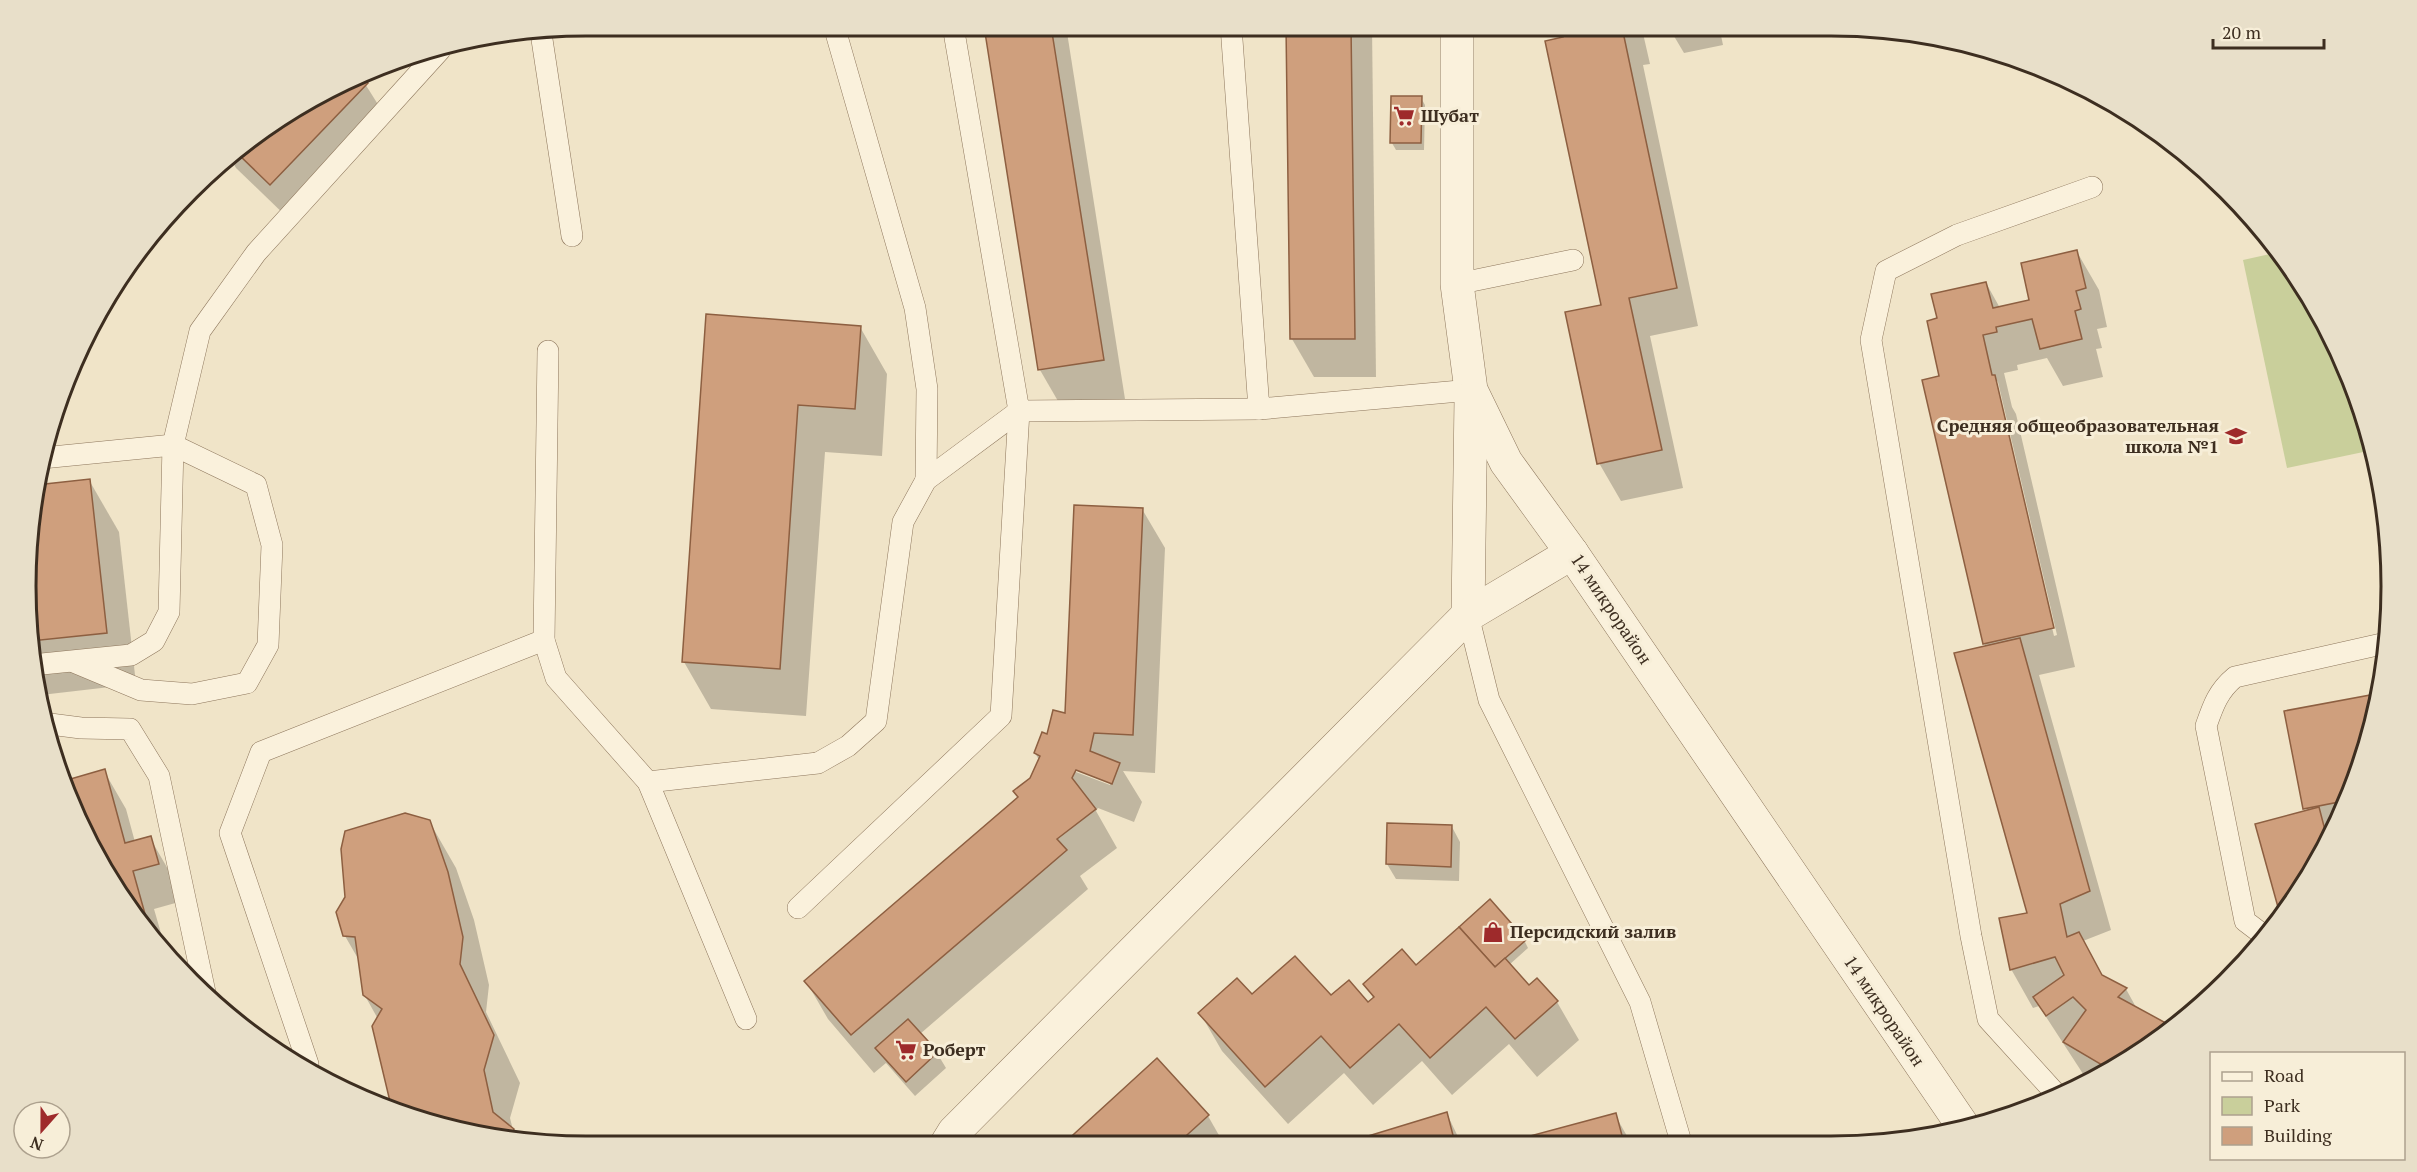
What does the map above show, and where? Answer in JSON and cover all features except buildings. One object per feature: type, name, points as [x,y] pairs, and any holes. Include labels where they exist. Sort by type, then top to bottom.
[{"type":"street","name":"14 микрорайон","points":[[1457,36],[1457,284],[1471,390],[1506,462],[1572,553],[1959,1120]]},
{"type":"street","points":[[1468,615],[1471,390]]},
{"type":"street","points":[[953,1136],[962,1123],[1468,615],[1572,553]]},
{"type":"lane","points":[[837,36],[915,308],[927,389],[926,480]]},
{"type":"lane","points":[[798,908],[1001,716],[1019,411],[955,36]]},
{"type":"lane","points":[[1232,36],[1259,409]]},
{"type":"lane","points":[[542,38],[572,236]]},
{"type":"lane","points":[[42,664],[131,655],[154,641],[169,612],[173,445],[200,331],[256,253],[432,58]]},
{"type":"lane","points":[[2052,1089],[1989,1019],[1971,936],[1871,340],[1886,271],[1957,235],[2092,187]]},
{"type":"lane","points":[[1457,284],[1573,260]]},
{"type":"lane","points":[[548,351],[544,640],[556,678],[648,782],[746,1019]]},
{"type":"lane","points":[[648,782],[818,764],[848,746],[876,721],[903,522],[926,480],[1019,411],[1259,409],[1471,390]]},
{"type":"lane","points":[[52,457],[173,445],[256,485],[272,545],[268,645],[247,683],[192,694],[141,690],[71,660]]},
{"type":"lane","points":[[1468,615],[1489,700],[1640,1002],[1679,1136]]},
{"type":"lane","points":[[306,1059],[230,833],[261,752],[544,640]]},
{"type":"lane","points":[[2259,931],[2246,921],[2243,910],[2206,726],[2216,698],[2224,686],[2235,677],[2377,645]]},
{"type":"lane","points":[[54,725],[81,728],[130,729],[159,776],[203,980]]},
{"type":"green space","points":[[2269,254],[2288,280],[2324,343],[2339,376],[2352,409],[2364,452],[2287,468],[2243,260]]},
{"type":"place","name":"Шубат","points":[[1404,116]]},
{"type":"place","name":"Средняя общеобразовательная школа №1","points":[[2236,436]]},
{"type":"place","name":"Персидский залив","points":[[1493,932]]},
{"type":"place","name":"Роберт","points":[[906,1050]]}]
